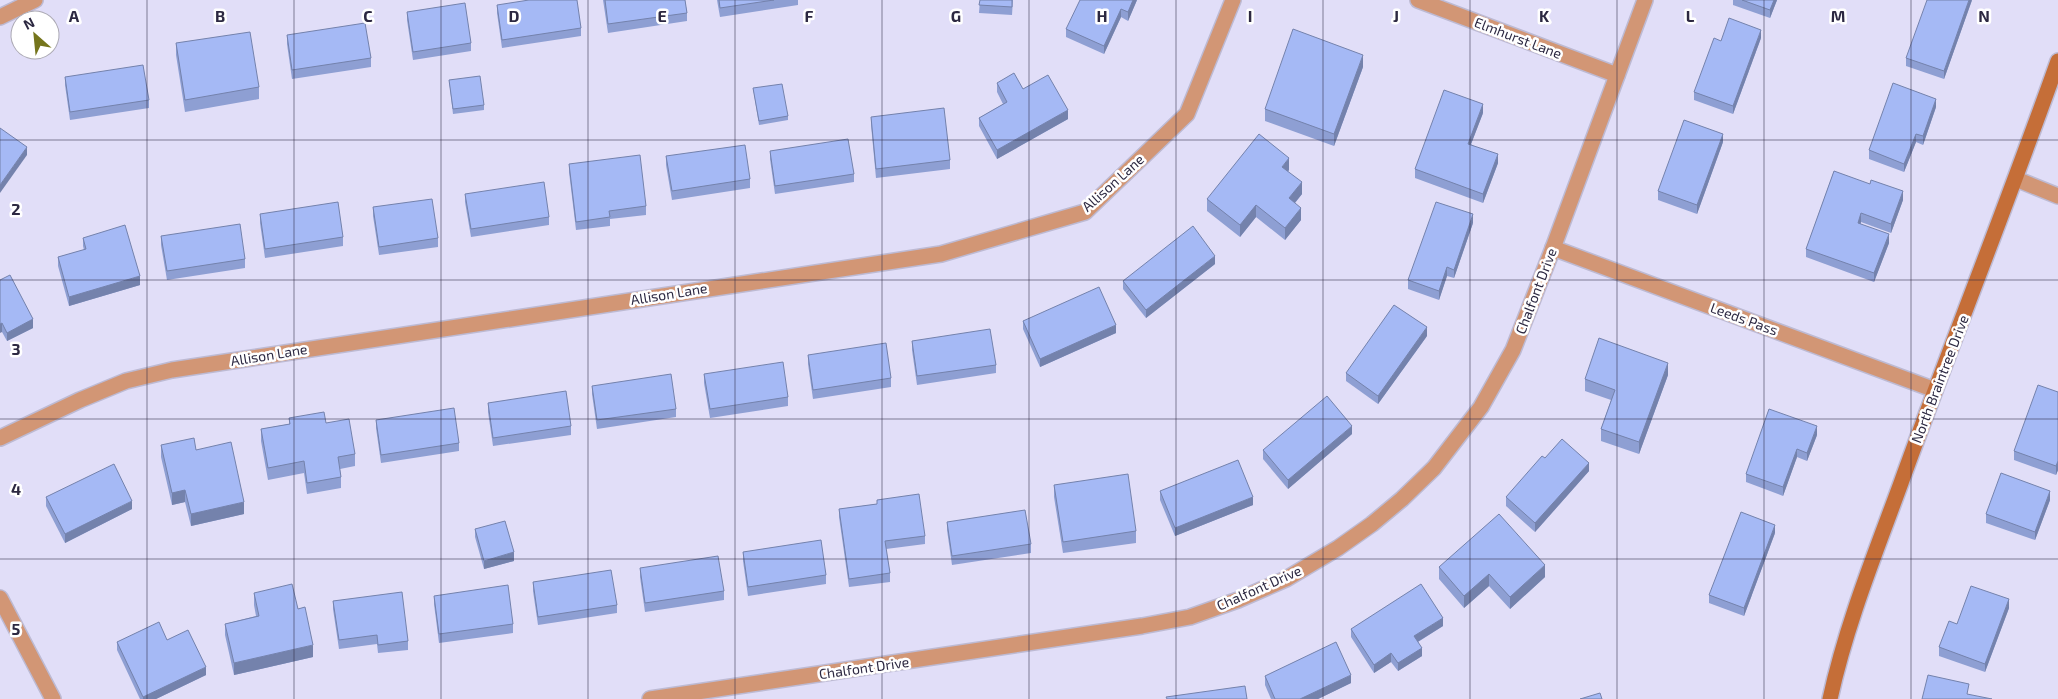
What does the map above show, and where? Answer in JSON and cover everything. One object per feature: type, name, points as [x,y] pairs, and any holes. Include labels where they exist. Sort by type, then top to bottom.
[{"type":"street","points":[[0,17],[35,0]]},
{"type":"street","name":"Allison Lane","points":[[0,438],[80,400],[126,382],[172,370],[942,254],[1085,212],[1187,114],[1232,0]]},
{"type":"street","name":"Elmhurst Lane","points":[[1418,0],[1617,75]]},
{"type":"street","name":"Chalfont Drive","points":[[650,699],[1142,626],[1190,617],[1238,600],[1286,579],[1338,548],[1372,524],[1402,499],[1434,468],[1481,407],[1513,350],[1645,0]]},
{"type":"street","name":"North Braintree Drive","points":[[1830,699],[1841,652],[1935,390],[2016,179],[2058,61]]},
{"type":"street","points":[[2016,179],[2058,196]]},
{"type":"street","name":"Leeds Pass","points":[[1553,248],[1935,390]]},
{"type":"street","points":[[0,598],[53,699]]},
{"type":"building","points":[[529,0],[577,0],[581,28],[502,40],[497,5]]},
{"type":"building","points":[[605,0],[685,0],[687,13],[608,24]]},
{"type":"building","points":[[719,0],[774,0],[720,8]]},
{"type":"building","points":[[980,0],[1012,0],[1012,7],[979,5]]},
{"type":"building","points":[[1080,0],[1133,0],[1128,12],[1121,9],[1104,46],[1066,29]]},
{"type":"building","points":[[1742,0],[1774,0],[1770,10]]},
{"type":"building","points":[[1927,0],[1969,0],[1944,71],[1906,58]]},
{"type":"building","points":[[465,3],[471,43],[413,52],[407,12]]},
{"type":"building","points":[[1729,18],[1761,30],[1733,106],[1694,92],[1714,38],[1721,41]]},
{"type":"building","points":[[365,23],[371,58],[292,70],[287,35]]},
{"type":"building","points":[[1293,29],[1363,55],[1334,134],[1265,109]]},
{"type":"building","points":[[250,32],[259,87],[185,100],[176,43]]},
{"type":"building","points":[[143,65],[149,100],[70,112],[65,77]]},
{"type":"building","points":[[1014,73],[1023,89],[1048,75],[1068,110],[997,150],[979,118],[1007,102],[997,83]]},
{"type":"building","points":[[480,76],[484,105],[453,109],[449,80]]},
{"type":"building","points":[[1893,83],[1936,99],[1923,136],[1916,134],[1904,164],[1869,150]]},
{"type":"building","points":[[782,84],[788,116],[759,121],[753,88]]},
{"type":"building","points":[[1444,90],[1483,104],[1468,144],[1498,154],[1483,194],[1415,169]]},
{"type":"building","points":[[944,108],[950,160],[876,169],[871,117]]},
{"type":"building","points":[[1684,120],[1723,134],[1697,205],[1658,191]]},
{"type":"building","points":[[0,128],[27,147],[0,185]]},
{"type":"building","points":[[1259,134],[1289,158],[1282,167],[1302,182],[1289,198],[1301,208],[1285,228],[1256,205],[1240,225],[1207,199]]},
{"type":"building","points":[[848,139],[854,174],[775,186],[770,151]]},
{"type":"building","points":[[745,145],[750,179],[672,191],[666,156]]},
{"type":"building","points":[[640,155],[646,206],[609,211],[610,217],[576,222],[569,164]]},
{"type":"building","points":[[1834,171],[1870,184],[1871,180],[1903,191],[1891,224],[1861,213],[1858,223],[1889,234],[1874,273],[1806,249]]},
{"type":"building","points":[[544,182],[549,217],[471,229],[465,194]]},
{"type":"building","points":[[432,199],[438,238],[379,247],[373,207]]},
{"type":"building","points":[[338,202],[343,237],[265,249],[260,214]]},
{"type":"building","points":[[1436,202],[1473,214],[1454,270],[1447,267],[1439,291],[1408,280]]},
{"type":"building","points":[[240,224],[245,259],[167,271],[161,236]]},
{"type":"building","points":[[125,225],[140,276],[69,297],[58,257],[86,249],[83,238]]},
{"type":"building","points":[[1193,226],[1215,256],[1146,310],[1123,281]]},
{"type":"building","points":[[10,275],[33,319],[7,333],[2,323],[0,324],[0,280]]},
{"type":"building","points":[[1099,287],[1116,325],[1040,359],[1023,321]]},
{"type":"building","points":[[1394,305],[1427,327],[1378,396],[1346,373]]},
{"type":"building","points":[[990,329],[996,365],[917,376],[912,341]]},
{"type":"building","points":[[1599,338],[1668,363],[1639,442],[1601,429],[1615,390],[1585,379]]},
{"type":"building","points":[[886,343],[891,378],[813,390],[808,355]]},
{"type":"building","points":[[783,362],[788,397],[710,409],[704,374]]},
{"type":"building","points":[[671,374],[676,409],[597,420],[592,386]]},
{"type":"building","points":[[2038,385],[2058,392],[2058,461],[2056,466],[2014,451]]},
{"type":"building","points":[[566,391],[571,426],[493,438],[488,403]]},
{"type":"building","points":[[1327,396],[1352,426],[1288,480],[1263,450]]},
{"type":"building","points":[[454,408],[459,443],[381,455],[376,420]]},
{"type":"building","points":[[1769,409],[1817,426],[1807,453],[1797,449],[1783,487],[1746,474]]},
{"type":"building","points":[[324,412],[326,423],[349,419],[355,454],[338,457],[341,477],[307,483],[304,461],[268,468],[261,429],[290,424],[289,418]]},
{"type":"building","points":[[194,438],[196,450],[231,442],[244,502],[191,514],[185,490],[172,493],[161,445]]},
{"type":"building","points":[[1562,439],[1589,463],[1535,523],[1506,497],[1542,456],[1545,458]]},
{"type":"building","points":[[1238,460],[1253,497],[1175,528],[1160,491]]},
{"type":"building","points":[[114,464],[132,501],[65,534],[46,497]]},
{"type":"building","points":[[2001,473],[2050,491],[2035,532],[1986,514]]},
{"type":"building","points":[[1128,474],[1136,531],[1063,542],[1054,485]]},
{"type":"building","points":[[919,494],[925,536],[885,541],[890,573],[849,579],[839,509],[877,504],[877,500]]},
{"type":"building","points":[[1025,510],[1031,544],[952,556],[947,522]]},
{"type":"building","points":[[1741,512],[1775,525],[1744,608],[1709,595]]},
{"type":"building","points":[[1499,514],[1545,565],[1510,597],[1489,574],[1464,596],[1439,567]]},
{"type":"building","points":[[505,521],[514,552],[484,561],[475,529]]},
{"type":"building","points":[[821,540],[826,575],[748,587],[743,552]]},
{"type":"building","points":[[718,556],[724,591],[645,603],[640,568]]},
{"type":"building","points":[[611,570],[617,605],[538,617],[533,582]]},
{"type":"building","points":[[292,584],[298,609],[305,607],[313,645],[234,663],[225,624],[259,616],[254,593]]},
{"type":"building","points":[[1421,584],[1443,618],[1414,636],[1422,648],[1398,663],[1391,653],[1374,665],[1351,629]]},
{"type":"building","points":[[508,585],[513,624],[439,634],[434,596]]},
{"type":"building","points":[[1971,586],[2009,599],[1985,664],[1939,647],[1949,621],[1957,624]]},
{"type":"building","points":[[402,592],[408,641],[378,645],[377,635],[339,640],[333,601]]},
{"type":"building","points":[[159,622],[167,640],[188,630],[206,667],[143,697],[117,642]]},
{"type":"building","points":[[1336,642],[1351,675],[1300,699],[1275,699],[1265,676]]},
{"type":"building","points":[[1928,675],[1969,684],[1967,694],[1992,699],[1922,699]]},
{"type":"building","points":[[1245,686],[1247,699],[1167,699],[1166,697]]},
{"type":"building","points":[[1600,693],[1602,699],[1580,699]]}]
